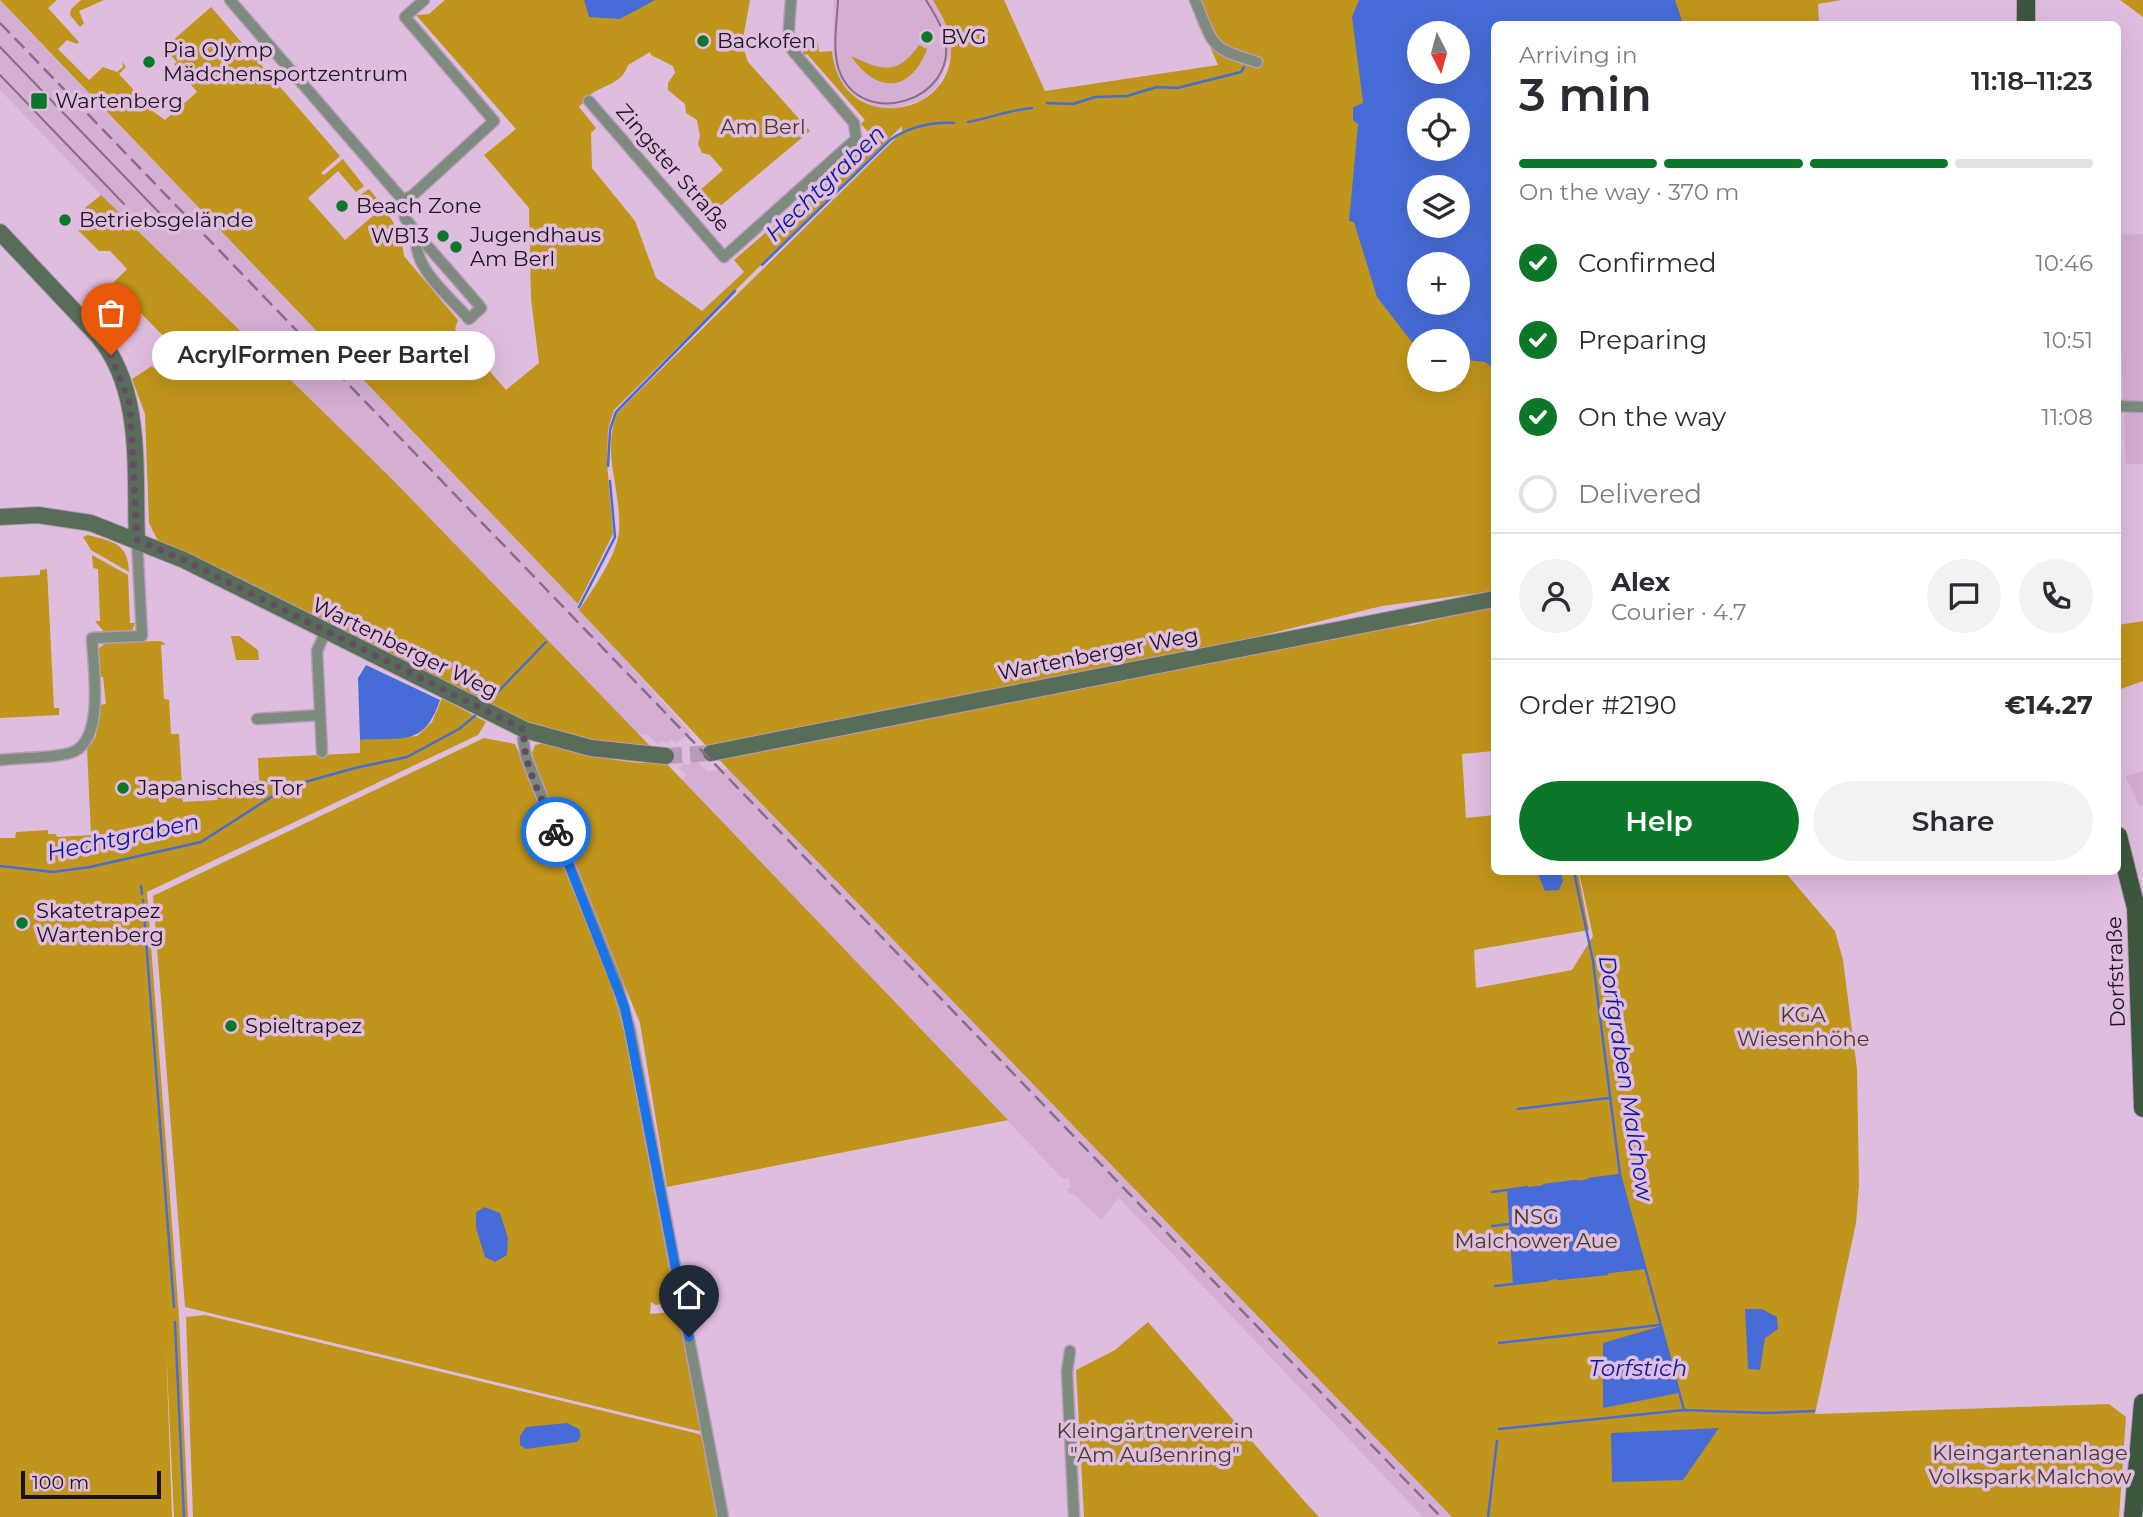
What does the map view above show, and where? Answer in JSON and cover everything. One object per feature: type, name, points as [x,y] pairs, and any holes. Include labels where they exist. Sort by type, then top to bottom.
[{"type":"main road","points":[[2026,0],[2026,21]]},
{"type":"main road","points":[[0,232],[98,336],[111,355],[130,405],[137,540]]},
{"type":"main road","name":"Wartenberger Weg","points":[[0,517],[67,518],[91,523],[184,560],[325,633],[525,730],[591,748],[666,756]]},
{"type":"main road","name":"Wartenberger Weg","points":[[710,752],[1491,600]]},
{"type":"main road","name":"Dorfstraße","points":[[2121,848],[2136,908],[2143,1108]]},
{"type":"main road","points":[[2133,1517],[2142,1444],[2143,1403]]},
{"type":"street","points":[[229,0],[403,200],[405,218],[481,308],[469,319],[423,265],[416,248],[417,234]]},
{"type":"street","points":[[403,200],[413,195],[494,121],[405,17],[424,0]]},
{"type":"street","name":"Zingster Straße","points":[[589,101],[724,257],[856,139],[854,123],[793,51],[788,41],[791,0]]},
{"type":"street","points":[[1195,0],[1219,49],[1228,55],[1257,62]]},
{"type":"street","points":[[2121,407],[2143,407]]},
{"type":"street","points":[[0,760],[69,753],[86,742],[94,718],[92,638],[142,636],[137,540]]},
{"type":"street","points":[[323,752],[317,651],[325,633]]},
{"type":"street","points":[[257,719],[320,715]]},
{"type":"street","points":[[525,730],[523,739],[526,757],[617,983],[630,1030],[723,1517]]},
{"type":"street","points":[[1070,1352],[1067,1372],[1074,1517]]},
{"type":"shaded area","points":[[833,0],[933,0],[948,30],[951,53],[937,87],[922,100],[892,109],[874,107],[853,95],[838,79],[833,67]]},
{"type":"shaded area","points":[[0,1],[578,604],[580,610],[691,733],[675,743],[671,739],[666,744],[663,740],[658,745],[648,735],[637,733],[391,478],[107,201],[0,90]]},
{"type":"shaded area","points":[[2143,234],[2143,402],[2123,402],[2121,235]]},
{"type":"shaded area","points":[[2131,411],[2143,412],[2143,464],[2126,464],[2124,415]]},
{"type":"shaded area","points":[[698,762],[707,771],[728,769],[1452,1517],[1423,1517],[1119,1198],[1101,1220],[1074,1194],[1070,1194],[1066,1189],[1071,1188],[1069,1178],[1063,1179],[682,780],[687,775],[679,768],[685,763],[688,766]]},
{"type":"shaded area","points":[[2143,771],[2143,805],[2139,806],[2126,776]]},
{"type":"green space","points":[[0,0],[57,0],[48,8],[79,42],[77,44],[67,40],[58,49],[89,80],[103,67],[117,72],[123,67],[122,62],[126,67],[119,74],[154,112],[165,120],[197,92],[164,48],[211,7],[340,156],[321,173],[324,175],[343,159],[364,186],[356,192],[338,171],[308,198],[345,240],[375,214],[360,195],[369,189],[396,228],[404,256],[458,320],[455,329],[460,337],[506,390],[539,363],[531,299],[529,208],[484,155],[516,129],[416,15],[429,14],[445,0],[750,0],[742,44],[748,62],[810,131],[706,218],[699,203],[705,198],[699,191],[723,170],[710,155],[702,153],[698,144],[700,136],[697,120],[686,113],[685,104],[668,90],[668,83],[675,73],[673,66],[650,52],[628,65],[618,80],[591,94],[579,107],[596,128],[591,133],[592,168],[635,221],[656,278],[702,311],[744,272],[734,260],[874,139],[861,124],[865,120],[807,54],[803,58],[803,51],[812,42],[818,42],[819,52],[832,51],[840,79],[856,97],[876,107],[899,108],[920,101],[938,87],[949,66],[949,35],[933,0],[1004,0],[1045,91],[1218,65],[1190,0],[1842,0],[1818,4],[1819,21],[1491,21],[1491,591],[1382,606],[1248,639],[1250,651],[1408,620],[1409,626],[1491,607],[1491,751],[1462,754],[1466,818],[1491,815],[1491,875],[1579,875],[1589,930],[1474,950],[1476,988],[1572,970],[1593,936],[1580,875],[1788,875],[1835,931],[1843,960],[1857,1069],[1859,1185],[1856,1223],[1815,1414],[2109,1404],[2126,1417],[2119,1517],[1452,1517],[728,769],[579,610],[614,551],[619,532],[618,502],[611,458],[617,413],[902,132],[902,126],[614,410],[608,430],[607,462],[613,534],[578,604]]},
{"type":"green space","points":[[81,0],[104,0],[79,11],[84,23],[80,27],[70,15],[71,9]]},
{"type":"green space","points":[[2120,0],[2143,0],[2143,17]]},
{"type":"green space","points":[[919,45],[927,49],[920,63],[903,81],[892,83],[871,77],[851,56],[887,68],[903,62]]},
{"type":"green space","points":[[101,195],[391,478],[652,748],[582,740],[517,722],[159,543],[149,523],[145,414],[132,379],[152,366],[160,374],[181,354],[121,293],[102,310],[97,299],[127,269],[110,251],[99,251],[78,230],[85,219],[90,218],[90,212],[85,212],[85,208]]},
{"type":"green space","points":[[88,535],[118,545],[126,555],[129,572],[91,550],[83,537]]},
{"type":"green space","points":[[92,555],[128,575],[130,623],[135,623],[132,631],[105,633],[95,621],[100,621],[98,569],[93,568]]},
{"type":"green space","points":[[47,569],[54,708],[59,708],[59,715],[0,718],[0,577],[40,575],[40,570]]},
{"type":"green space","points":[[2143,621],[2143,681],[2121,689],[2121,625]]},
{"type":"green space","points":[[231,636],[239,636],[258,650],[259,660],[236,660]]},
{"type":"green space","points":[[160,641],[166,644],[161,645],[164,699],[169,700],[171,734],[179,734],[183,802],[217,800],[218,796],[225,795],[225,784],[259,781],[258,758],[360,753],[360,740],[417,736],[432,722],[442,698],[486,722],[478,735],[147,892],[179,1317],[188,1517],[174,1517],[166,1346],[172,1517],[0,1517],[0,838],[15,838],[16,832],[48,830],[48,834],[56,834],[57,837],[91,835],[87,748],[96,736],[99,705],[106,704],[103,677],[98,677],[98,649],[107,642]]},
{"type":"green space","points":[[484,738],[515,744],[610,975],[628,1041],[676,1294],[671,1302],[656,1305],[651,1302],[650,1314],[672,1312],[679,1315],[703,1432],[185,1307],[153,896]],"holes":[[[485,1207],[500,1213],[485,1257]]]},
{"type":"green space","points":[[546,743],[620,761],[665,762],[1008,1120],[667,1187],[640,1023],[540,781],[532,753],[535,745]]},
{"type":"green space","points":[[205,1315],[699,1434],[704,1438],[720,1517],[193,1517],[186,1317]]},
{"type":"green space","name":"Kleingärtnerverein \"Am Außenring\"","points":[[1148,1322],[1319,1517],[1084,1517],[1076,1370],[1115,1350]]},
{"type":"water","points":[[584,0],[655,0],[620,19],[589,17]]},
{"type":"water","points":[[1359,0],[1675,0],[1682,21],[1491,21],[1491,366],[1485,362],[1470,360],[1470,329],[1407,329],[1407,336],[1377,297],[1354,222],[1349,221],[1358,124],[1353,120],[1353,107],[1363,103],[1352,17]]},
{"type":"water","points":[[366,665],[440,700],[427,726],[410,736],[360,740],[358,678]]},
{"type":"water","points":[[1538,875],[1562,875],[1563,881],[1559,890],[1545,891]]},
{"type":"water","points":[[1620,1175],[1646,1269],[1513,1284],[1507,1190]]},
{"type":"water","points":[[485,1207],[500,1213],[508,1238],[507,1255],[495,1262],[485,1257],[476,1228],[476,1212]]},
{"type":"water","name":"Torfstich","points":[[1745,1309],[1762,1309],[1777,1317],[1778,1329],[1765,1338],[1760,1370],[1748,1369]]},
{"type":"water","name":"Torfstich","points":[[1661,1326],[1679,1393],[1603,1408],[1603,1343]]},
{"type":"water","points":[[567,1423],[579,1429],[581,1436],[577,1442],[526,1449],[520,1445],[520,1436],[526,1427]]},
{"type":"water","name":"Torfstich","points":[[1719,1428],[1683,1480],[1612,1482],[1611,1433]]},
{"type":"waterway","name":"Hechtgraben","points":[[1047,103],[1073,104],[1095,97],[1127,96],[1157,87],[1177,88],[1241,72],[1244,67]]},
{"type":"waterway","name":"Hechtgraben","points":[[968,122],[1032,108]]},
{"type":"waterway","name":"Hechtgraben","points":[[762,265],[890,140],[920,126],[954,123]]},
{"type":"waterway","name":"Hechtgraben","points":[[608,466],[610,430],[616,412],[735,291]]},
{"type":"waterway","name":"Hechtgraben","points":[[579,607],[615,537],[610,481]]},
{"type":"waterway","name":"Hechtgraben","points":[[488,702],[546,642]]},
{"type":"waterway","name":"Hechtgraben","points":[[0,866],[53,872],[90,867],[201,842],[287,787],[407,757],[459,729],[476,715]]},
{"type":"waterway","name":"Dorfgraben Malchow","points":[[1575,875],[1593,961],[1620,1175],[1684,1410]]},
{"type":"waterway","points":[[141,886],[142,894]]},
{"type":"waterway","points":[[143,900],[174,1307]]},
{"type":"waterway","points":[[1518,1109],[1609,1098]]},
{"type":"waterway","points":[[1589,1179],[1620,1175]]},
{"type":"waterway","points":[[1544,1185],[1576,1181]]},
{"type":"waterway","points":[[1492,1192],[1527,1187]]},
{"type":"waterway","points":[[1492,1226],[1510,1224]]},
{"type":"waterway","points":[[1558,1279],[1607,1274]]},
{"type":"waterway","points":[[1495,1286],[1548,1280]]},
{"type":"waterway","points":[[175,1322],[184,1517]]},
{"type":"waterway","points":[[1499,1343],[1659,1325]]},
{"type":"waterway","points":[[1499,1429],[1684,1410],[1766,1413],[1814,1411]]},
{"type":"waterway","name":"Dorfgraben Malchow","points":[[1488,1517],[1497,1441]]},
{"type":"tunnel","points":[[666,756],[711,753]]},
{"type":"tram line","points":[[838,0],[835,44],[839,70],[850,89],[867,100],[886,103],[905,101],[923,92],[937,79],[945,61],[944,34],[926,0]]},
{"type":"tram line","points":[[0,47],[172,226]]},
{"type":"tram line","points":[[0,75],[124,204]]},
{"type":"railway","points":[[0,23],[1441,1517]]},
{"type":"way so far","points":[[111,355],[130,405],[137,540],[184,560],[371,656],[525,730],[523,739],[526,757],[556,832]]},
{"type":"place","name":"BVG","points":[[927,37]]},
{"type":"place","name":"Backofen","points":[[703,41]]},
{"type":"place","name":"Pia Olymp Mädchensportzentrum","points":[[149,62]]},
{"type":"place","name":"Wartenberg","points":[[39,101]]},
{"type":"place","name":"Beach Zone","points":[[342,206]]},
{"type":"place","name":"Betriebsgelände","points":[[65,220]]},
{"type":"place","name":"WB13","points":[[443,236]]},
{"type":"place","name":"Jugendhaus Am Berl","points":[[456,247]]},
{"type":"place","name":"AcrylFormen Peer Bartel","points":[[111,355]]},
{"type":"place","name":"Japanisches Tor","points":[[123,788]]},
{"type":"place","name":"Skatetrapez Wartenberg","points":[[22,923]]},
{"type":"place","name":"Spieltrapez","points":[[231,1026]]},
{"type":"route","points":[[556,832],[625,1008],[689,1337]]},
{"type":"park label","name":"Am Berl","points":[[763,127]]},
{"type":"park label","name":"KGA Wiesenhöhe","points":[[1803,1027]]},
{"type":"park label","name":"NSG Malchower Aue","points":[[1536,1229]]},
{"type":"park label","name":"Kleingartenanlage Volkspark Malchow","points":[[2030,1465]]}]
